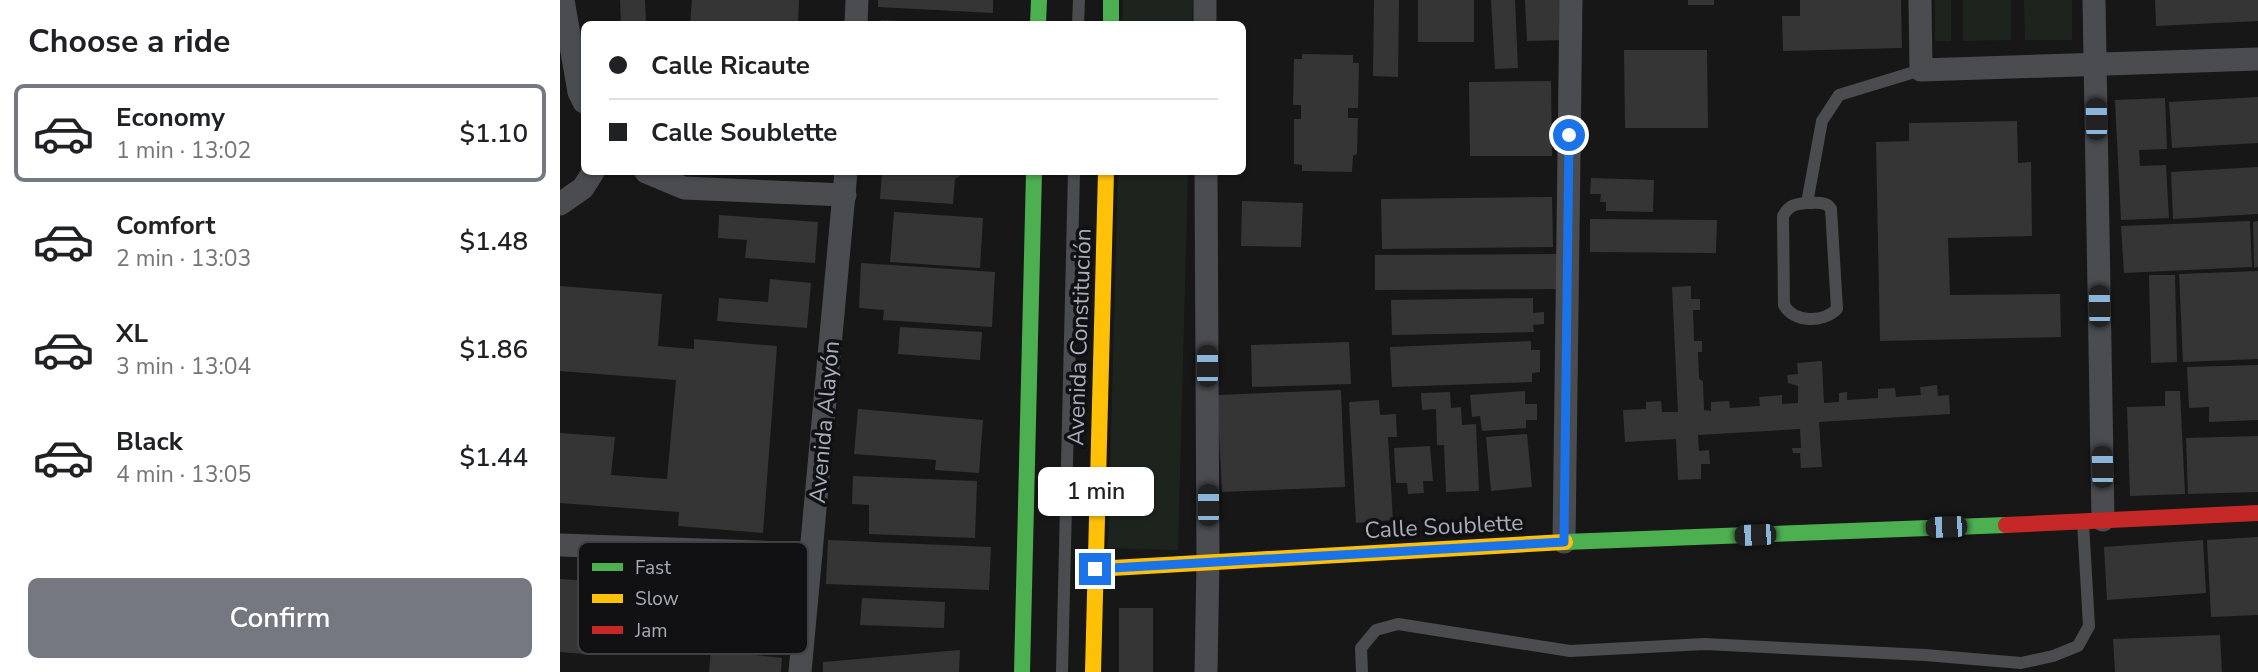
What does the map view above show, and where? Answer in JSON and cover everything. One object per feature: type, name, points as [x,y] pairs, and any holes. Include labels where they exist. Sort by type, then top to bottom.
[{"type":"street","points":[[563,0],[581,92]]},
{"type":"street","points":[[856,21],[857,0]]},
{"type":"street","points":[[1038,21],[1039,0]]},
{"type":"street","points":[[1111,0],[1111,21]]},
{"type":"street","points":[[1205,0],[1205,21]]},
{"type":"street","points":[[1564,542],[1571,0]]},
{"type":"street","points":[[1920,0],[1922,70],[2258,59]]},
{"type":"street","points":[[2093,521],[2096,65],[2094,0]]},
{"type":"street","points":[[560,204],[583,188],[591,175]]},
{"type":"street","points":[[653,175],[684,188],[845,195]]},
{"type":"street","name":"Avenida Alayón","points":[[808,586],[846,175]]},
{"type":"street","name":"Avenida Constitución","points":[[1022,672],[1034,175]]},
{"type":"street","name":"Avenida Constitución","points":[[1093,672],[1106,175]]},
{"type":"street","points":[[1206,175],[1206,672]]},
{"type":"street","name":"Calle Soublette","points":[[1095,569],[1564,542],[2258,513]]},
{"type":"street","points":[[560,545],[578,546]]},
{"type":"street","name":"Avenida Alayón","points":[[800,672],[802,654]]},
{"type":"lane","points":[[1078,21],[1079,0]]},
{"type":"lane","points":[[1807,203],[1822,121],[1839,95],[1922,70]]},
{"type":"lane","points":[[1062,672],[1074,175]]},
{"type":"lane","points":[[1807,203],[1824,203],[1831,209],[1836,309],[1822,318],[1797,317],[1788,312],[1784,305],[1783,216],[1787,208],[1794,204],[1807,203]]},
{"type":"lane","points":[[1362,672],[1361,648],[1376,630],[1398,624],[1570,651],[1705,644],[1925,655],[2021,663],[2053,656],[2078,646],[2088,626],[2093,521]]},
{"type":"shaded area","points":[[1123,0],[1193,0],[1192,21],[1122,21]]},
{"type":"shaded area","points":[[1935,0],[1951,0],[1951,41],[1935,41]]},
{"type":"shaded area","points":[[1963,0],[2011,0],[2011,40],[1963,41]]},
{"type":"shaded area","points":[[2024,0],[2072,0],[2072,40],[2025,40]]},
{"type":"shaded area","points":[[1118,175],[1188,175],[1178,550],[1108,548]]},
{"type":"building","points":[[620,0],[645,0],[646,21],[621,21]]},
{"type":"building","points":[[692,0],[799,0],[798,21],[690,21]]},
{"type":"building","points":[[878,0],[993,0],[993,13],[878,7]]},
{"type":"building","points":[[1374,0],[1399,0],[1398,77],[1373,76]]},
{"type":"building","points":[[1418,0],[1474,0],[1474,42],[1418,42]]},
{"type":"building","points":[[1491,0],[1515,0],[1518,68],[1495,69]]},
{"type":"building","points":[[1525,0],[1563,0],[1565,40],[1527,41]]},
{"type":"building","points":[[1688,0],[1714,0],[1714,5],[1688,5]]},
{"type":"building","points":[[1800,0],[1901,0],[1902,48],[1783,51],[1782,16],[1800,16]]},
{"type":"building","points":[[2155,0],[2258,0],[2258,21],[2156,26]]},
{"type":"building","points":[[1624,50],[1707,50],[1708,128],[1625,128]]},
{"type":"building","points":[[1302,54],[1353,55],[1353,63],[1359,63],[1358,108],[1348,108],[1348,118],[1358,118],[1357,154],[1353,156],[1352,172],[1302,171],[1302,165],[1294,164],[1294,119],[1301,119],[1301,105],[1293,105],[1294,59],[1302,59]]},
{"type":"building","points":[[1551,81],[1552,156],[1470,156],[1469,82]]},
{"type":"building","points":[[2258,97],[2258,143],[2172,148],[2169,102]]},
{"type":"building","points":[[2165,98],[2167,149],[2139,150],[2140,166],[2166,165],[2169,218],[2121,220],[2115,100]]},
{"type":"building","points":[[2017,121],[2018,163],[2031,162],[2032,236],[1948,238],[1950,295],[2060,294],[2061,337],[1880,341],[1876,142],[1909,141],[1909,123]]},
{"type":"building","points":[[2258,167],[2258,214],[2173,219],[2171,172]]},
{"type":"building","points":[[882,175],[961,175],[955,179],[953,204],[880,199]]},
{"type":"building","points":[[1591,178],[1654,180],[1653,212],[1606,211],[1606,202],[1600,202],[1601,194],[1590,194]]},
{"type":"building","points":[[1552,197],[1553,247],[1382,249],[1381,199]]},
{"type":"building","points":[[1242,201],[1303,203],[1301,247],[1241,246]]},
{"type":"building","points":[[894,212],[983,218],[980,268],[890,262]]},
{"type":"building","points":[[719,215],[818,222],[815,263],[745,258],[747,240],[718,238]]},
{"type":"building","points":[[1590,219],[1717,220],[1716,253],[1590,252]]},
{"type":"building","points":[[2250,221],[2252,267],[2124,273],[2121,226]]},
{"type":"building","points":[[2258,221],[2258,267],[2254,268],[2253,222]]},
{"type":"building","points":[[1557,254],[1557,289],[1375,290],[1375,255]]},
{"type":"building","points":[[861,263],[995,272],[992,327],[883,320],[884,310],[859,308]]},
{"type":"building","points":[[2258,271],[2258,359],[2183,362],[2179,274]]},
{"type":"building","points":[[2149,275],[2175,275],[2177,362],[2151,363]]},
{"type":"building","points":[[770,279],[811,283],[807,328],[717,321],[719,298],[768,302]]},
{"type":"building","points":[[560,286],[662,294],[658,346],[694,349],[694,339],[777,346],[763,533],[678,526],[679,512],[560,503],[560,433],[615,437],[611,475],[667,479],[676,380],[560,371]]},
{"type":"building","points":[[1691,286],[1691,299],[1700,299],[1700,310],[1693,310],[1694,341],[1702,341],[1702,352],[1698,352],[1704,410],[1711,411],[1711,402],[1729,401],[1730,408],[1760,406],[1759,397],[1782,395],[1782,404],[1798,403],[1798,386],[1788,383],[1787,375],[1798,374],[1797,363],[1822,361],[1824,403],[1839,402],[1839,393],[1847,392],[1847,400],[1878,398],[1878,389],[1895,388],[1896,397],[1921,395],[1920,387],[1937,385],[1938,396],[1949,395],[1950,414],[1819,422],[1822,467],[1801,468],[1800,453],[1793,453],[1792,448],[1801,448],[1800,429],[1698,435],[1699,451],[1709,450],[1710,464],[1701,464],[1701,479],[1678,480],[1676,439],[1625,442],[1623,410],[1646,409],[1646,402],[1661,401],[1662,412],[1678,412],[1672,287]]},
{"type":"building","points":[[1533,298],[1533,313],[1544,312],[1544,324],[1533,325],[1534,332],[1392,335],[1391,300]]},
{"type":"building","points":[[900,327],[982,332],[980,360],[898,354]]},
{"type":"building","points":[[1531,341],[1531,350],[1540,350],[1540,372],[1532,373],[1532,382],[1392,387],[1390,347]]},
{"type":"building","points":[[1349,342],[1351,384],[1252,387],[1251,345]]},
{"type":"building","points":[[2258,365],[2258,420],[2209,422],[2209,407],[2189,408],[2187,367]]},
{"type":"building","points":[[1341,390],[1345,487],[1222,492],[1217,395]]},
{"type":"building","points":[[1525,391],[1525,404],[1537,404],[1537,420],[1526,420],[1526,428],[1482,431],[1480,416],[1472,417],[1470,395]]},
{"type":"building","points":[[2165,391],[2180,391],[2185,494],[2130,496],[2127,407],[2165,406]]},
{"type":"building","points":[[1450,392],[1451,408],[1461,407],[1462,425],[1476,424],[1479,491],[1446,492],[1444,445],[1437,445],[1436,409],[1422,410],[1421,393]]},
{"type":"building","points":[[1379,400],[1380,415],[1396,414],[1397,437],[1388,437],[1393,520],[1356,523],[1349,402]]},
{"type":"building","points":[[858,409],[983,420],[979,473],[935,470],[936,460],[854,454]]},
{"type":"building","points":[[1527,434],[1532,487],[1491,491],[1486,437]]},
{"type":"building","points":[[2258,436],[2258,492],[2188,494],[2186,438]]},
{"type":"building","points":[[1430,446],[1433,481],[1423,481],[1424,493],[1408,494],[1407,483],[1396,483],[1394,448]]},
{"type":"building","points":[[853,476],[977,481],[975,538],[869,534],[869,505],[852,504]]},
{"type":"building","points":[[2258,537],[2258,615],[2211,617],[2207,540]]},
{"type":"building","points":[[828,540],[991,547],[989,590],[826,584]]},
{"type":"building","points":[[2203,540],[2206,593],[2107,600],[2104,547]]},
{"type":"building","points":[[560,579],[578,580],[578,653],[560,652]]},
{"type":"building","points":[[862,598],[945,602],[944,628],[860,625]]},
{"type":"building","points":[[1119,608],[1153,608],[1153,672],[1119,672]]},
{"type":"building","points":[[2220,635],[2222,672],[2115,672],[2113,639]]},
{"type":"building","points":[[960,650],[959,672],[823,672],[823,662]]},
{"type":"building","points":[[711,654],[782,658],[781,672],[709,672]]},
{"type":"traffic: fast","points":[[1038,21],[1039,0]]},
{"type":"traffic: fast","points":[[1111,0],[1111,21]]},
{"type":"traffic: fast","points":[[1022,672],[1034,175]]},
{"type":"traffic: fast","points":[[1565,542],[2006,525]]},
{"type":"traffic: slow","points":[[1093,672],[1106,175]]},
{"type":"traffic: slow","points":[[1095,569],[1565,542]]},
{"type":"traffic: jam","points":[[2006,525],[2258,513]]},
{"type":"route","points":[[1095,569],[1564,542],[1569,135]]}]
